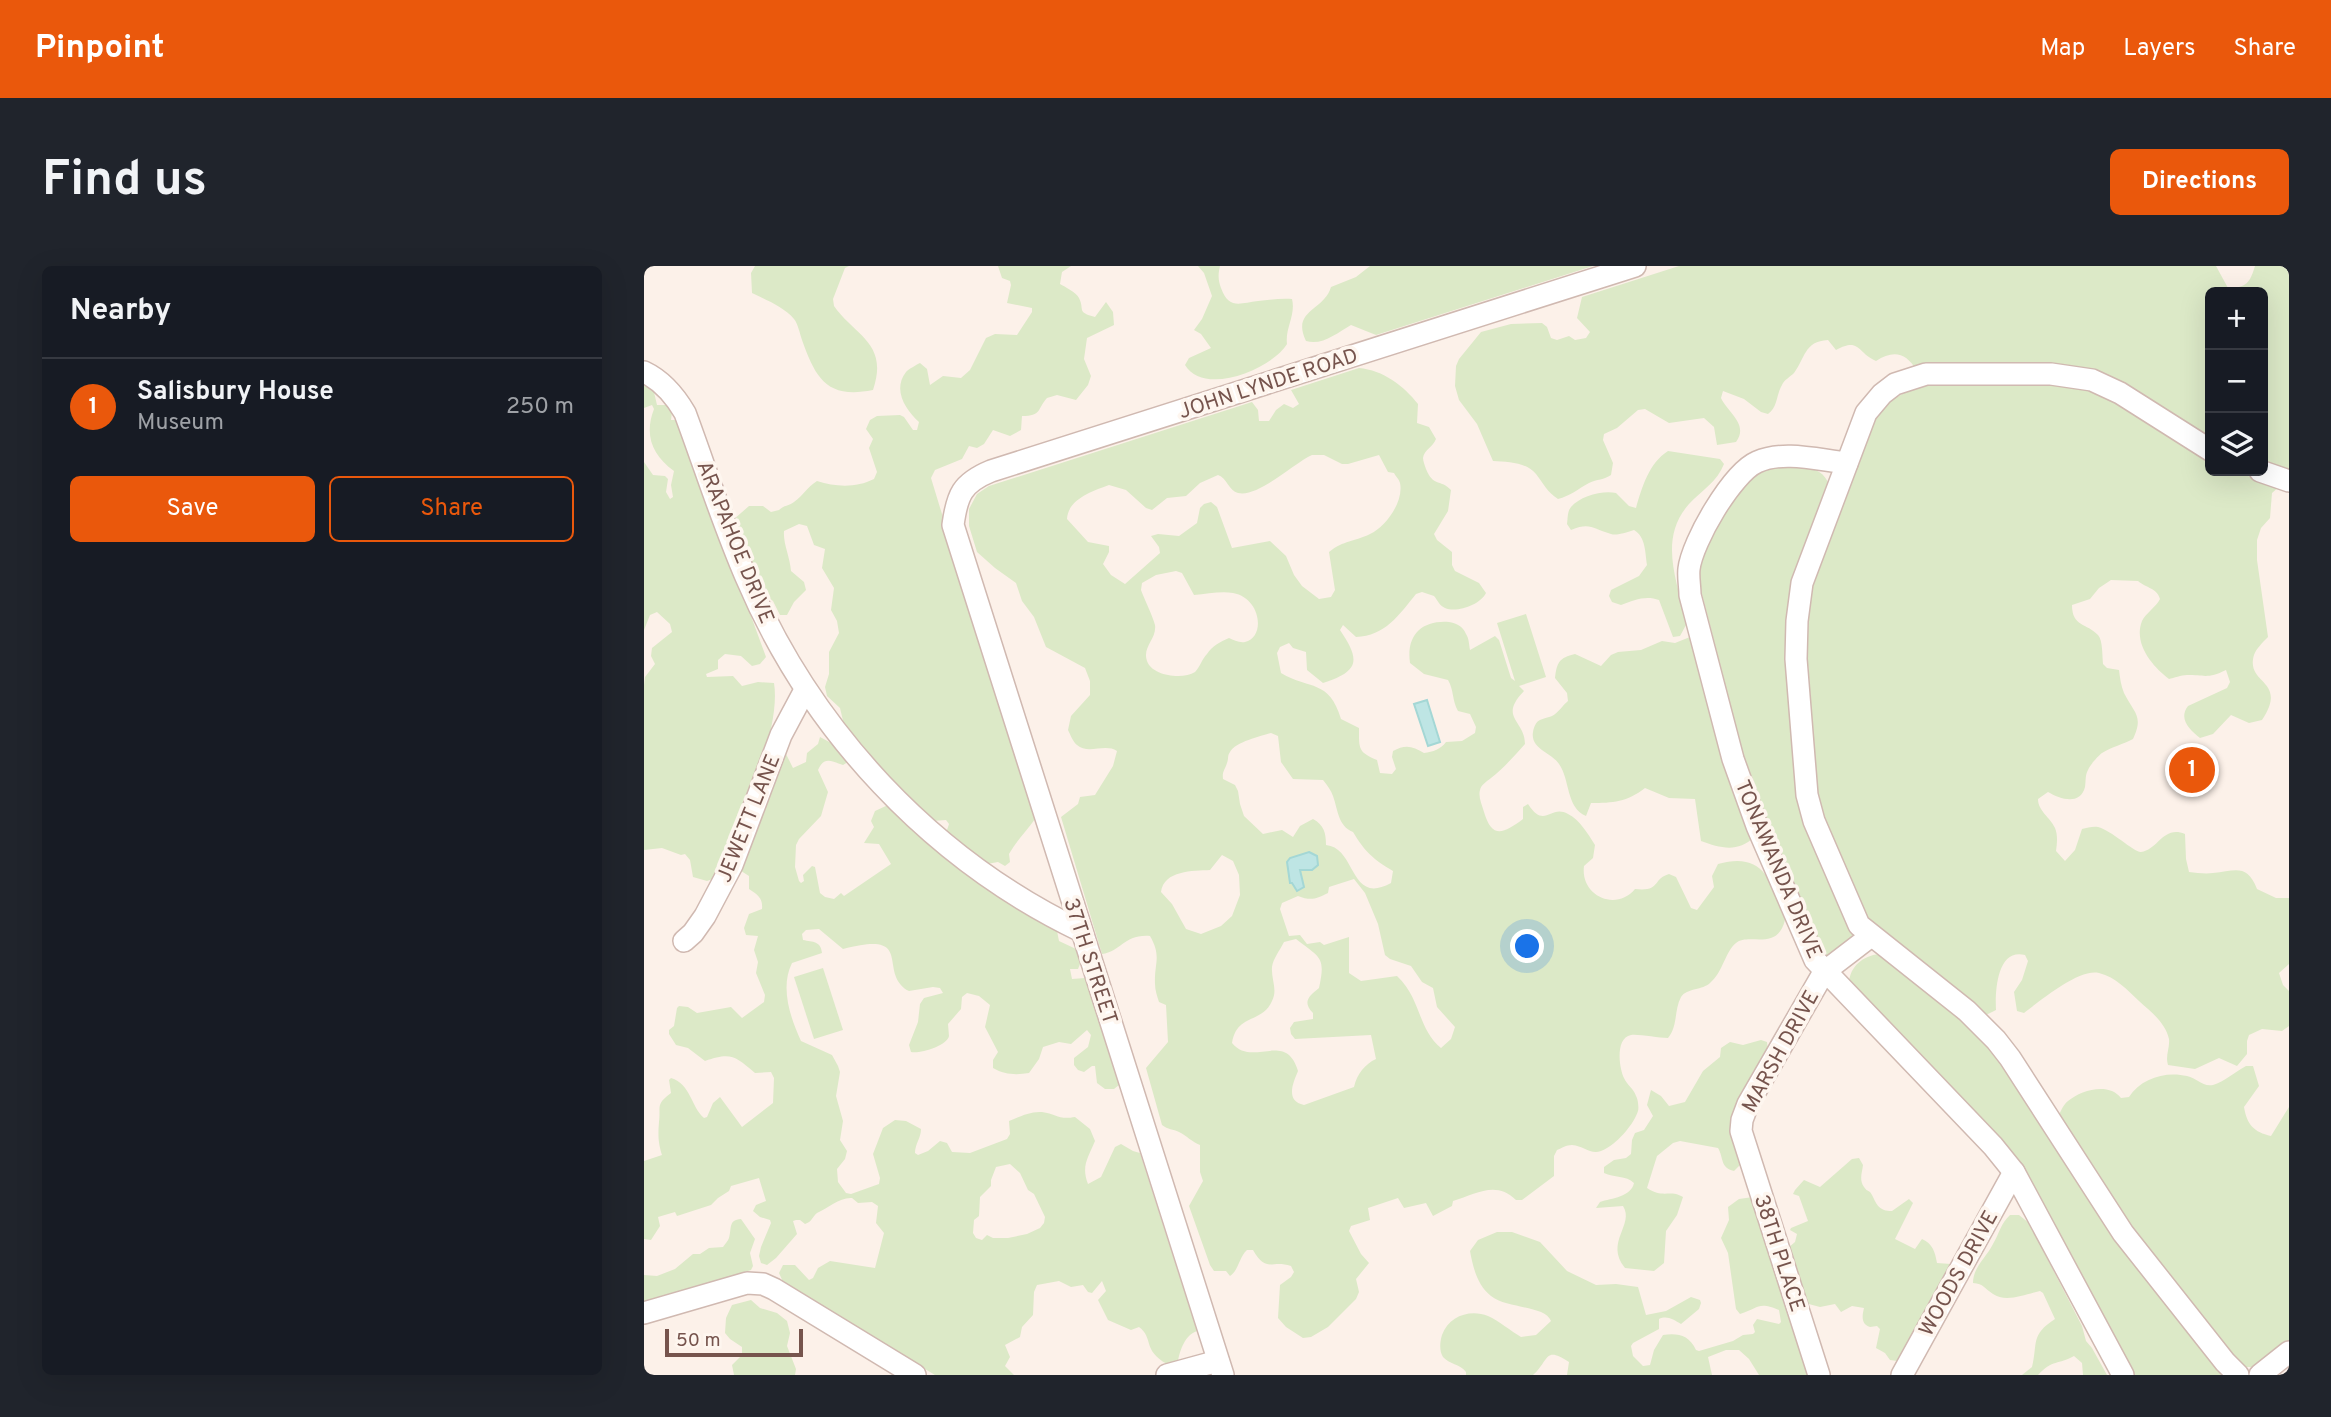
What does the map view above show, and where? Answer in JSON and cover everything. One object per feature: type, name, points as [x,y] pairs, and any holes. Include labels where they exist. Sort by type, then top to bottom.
[{"type":"street","name":"JOHN LYNDE ROAD","points":[[960,546],[953,525],[956,503],[967,484],[991,471],[1635,266]]},
{"type":"street","name":"ARAPAHOE DRIVE","points":[[644,372],[664,385],[685,413],[746,577],[773,633],[806,690],[838,734],[889,794],[949,847],[1041,911],[1081,931]]},
{"type":"street","points":[[2205,447],[2120,393],[2092,380],[2052,374],[1926,374],[1895,384],[1882,394],[1866,413],[1802,583],[1796,659],[1807,795],[1814,821],[1858,925],[1967,1011],[1996,1040],[2123,1233],[2238,1375]]},
{"type":"street","name":"TONAWANDA DRIVE","points":[[1847,463],[1782,456],[1755,463],[1734,480],[1695,545],[1689,569],[1690,595],[1733,758],[1757,826],[1815,960],[2014,1171],[2123,1375]]},
{"type":"street","points":[[2268,474],[2289,481]]},
{"type":"street","name":"37TH STREET","points":[[960,546],[1220,1368]]},
{"type":"street","name":"JEWETT LANE","points":[[684,941],[705,916],[732,865],[782,735],[806,690]]},
{"type":"street","points":[[1824,972],[1871,936]]},
{"type":"street","name":"MARSH DRIVE","points":[[1741,1132],[1748,1104],[1824,972]]},
{"type":"street","name":"38TH PLACE","points":[[1741,1132],[1819,1375]]},
{"type":"street","name":"WOODS DRIVE","points":[[1902,1375],[2014,1171]]},
{"type":"street","points":[[644,1313],[747,1283],[763,1284],[915,1375]]},
{"type":"street","points":[[2260,1375],[2289,1352]]},
{"type":"street","points":[[1167,1375],[1220,1368]]},
{"type":"green space","points":[[755,266],[849,266],[845,268],[833,299],[834,306],[873,351],[877,361],[877,374],[873,390],[844,391],[834,388],[818,375],[794,319],[780,307],[752,293],[751,273]]},
{"type":"green space","points":[[998,266],[1071,266],[1062,272],[1060,284],[1078,296],[1083,312],[1089,315],[1095,317],[1106,302],[1113,312],[1114,325],[1087,338],[1084,359],[1091,376],[1088,385],[1076,400],[1057,395],[1047,398],[1036,413],[1022,416],[1021,430],[1010,436],[993,430],[984,444],[977,448],[969,446],[962,459],[935,470],[931,478],[1035,819],[1012,849],[1009,854],[1010,862],[1005,866],[998,862],[987,864],[946,833],[949,824],[946,820],[932,821],[893,783],[845,729],[840,708],[827,696],[825,687],[829,674],[829,652],[839,633],[831,610],[834,588],[822,568],[825,549],[814,545],[807,526],[799,524],[784,531],[791,571],[804,582],[806,590],[794,602],[787,615],[780,615],[773,601],[762,592],[733,520],[749,506],[763,506],[771,512],[779,510],[797,500],[817,481],[846,486],[874,479],[877,472],[869,448],[873,439],[866,429],[870,420],[877,416],[900,415],[913,430],[917,430],[919,422],[902,399],[900,386],[906,372],[920,363],[927,369],[930,385],[943,376],[961,378],[970,370],[986,338],[995,334],[1017,335],[1032,312],[1032,308],[1007,303],[1011,285],[1010,281],[1002,278]]},
{"type":"green space","points":[[1198,266],[1220,266],[1220,285],[1224,295],[1236,304],[1292,299],[1293,311],[1287,344],[1279,353],[1253,370],[1222,379],[1207,379],[1194,374],[1185,365],[1189,358],[1211,348],[1201,334],[1194,330],[1212,296],[1204,273]]},
{"type":"green space","points":[[1370,266],[1593,266],[1376,335],[1351,325],[1324,340],[1306,341],[1302,331],[1303,323],[1310,311],[1322,301],[1331,287],[1356,277]]},
{"type":"green space","points":[[1679,266],[2216,266],[2227,287],[2205,287],[2205,435],[2129,392],[1917,371],[1908,360],[1899,355],[1888,355],[1876,361],[1854,346],[1844,346],[1836,350],[1828,340],[1810,347],[1794,373],[1783,383],[1774,408],[1768,414],[1744,399],[1723,391],[1721,398],[1739,424],[1736,442],[1717,445],[1714,427],[1704,418],[1669,423],[1645,409],[1638,410],[1617,428],[1604,434],[1603,440],[1613,463],[1611,475],[1558,499],[1527,467],[1493,461],[1477,424],[1459,400],[1455,386],[1456,366],[1481,332],[1511,324],[1542,323],[1547,327],[1551,338],[1557,340],[1569,336],[1575,340],[1586,338],[1590,332],[1577,318],[1582,297]]},
{"type":"green space","points":[[2255,266],[2289,266],[2289,472],[2268,466],[2268,287],[2239,287],[2251,277]]},
{"type":"green space","points":[[1359,368],[1385,376],[1400,385],[1412,397],[1418,404],[1417,423],[1429,427],[1436,439],[1424,455],[1426,469],[1434,481],[1451,490],[1448,511],[1434,534],[1437,540],[1452,552],[1455,571],[1479,583],[1486,593],[1474,604],[1462,609],[1443,607],[1434,596],[1422,592],[1416,594],[1390,623],[1366,636],[1356,637],[1343,625],[1340,630],[1351,650],[1353,664],[1335,679],[1323,683],[1307,670],[1306,652],[1293,648],[1289,643],[1280,647],[1277,653],[1281,673],[1317,687],[1331,697],[1341,719],[1359,728],[1359,741],[1363,752],[1377,760],[1380,773],[1392,774],[1396,769],[1393,751],[1401,747],[1427,753],[1446,742],[1462,741],[1475,733],[1476,727],[1470,714],[1458,711],[1448,680],[1424,674],[1410,663],[1411,644],[1418,631],[1439,622],[1454,623],[1465,631],[1470,650],[1495,636],[1499,640],[1511,678],[1515,681],[1497,623],[1526,614],[1546,677],[1519,686],[1524,691],[1513,707],[1513,713],[1525,744],[1481,788],[1480,801],[1491,827],[1499,831],[1510,828],[1523,819],[1523,807],[1528,804],[1543,816],[1557,812],[1568,814],[1583,828],[1595,845],[1593,858],[1584,866],[1584,877],[1593,893],[1609,900],[1627,896],[1635,889],[1649,889],[1669,874],[1676,877],[1691,908],[1697,910],[1714,887],[1712,876],[1718,864],[1746,862],[1764,873],[1776,894],[1785,920],[1776,936],[1736,943],[1710,983],[1681,997],[1668,1038],[1631,1035],[1622,1042],[1622,1073],[1637,1097],[1638,1110],[1629,1127],[1616,1142],[1597,1152],[1572,1145],[1557,1150],[1554,1156],[1554,1176],[1522,1200],[1516,1200],[1501,1191],[1486,1190],[1453,1201],[1452,1206],[1433,1216],[1426,1203],[1404,1208],[1398,1198],[1368,1208],[1370,1220],[1351,1226],[1349,1231],[1369,1263],[1356,1279],[1359,1292],[1356,1299],[1328,1327],[1311,1337],[1303,1338],[1278,1318],[1280,1285],[1294,1272],[1291,1266],[1266,1264],[1253,1250],[1244,1253],[1230,1276],[1226,1271],[1214,1271],[1210,1265],[1189,1206],[1203,1181],[1200,1172],[1200,1145],[1162,1125],[1146,1068],[1168,1042],[1166,1005],[1159,1002],[1155,988],[1156,949],[1150,936],[1141,936],[1102,954],[1061,817],[1078,804],[1080,797],[1095,795],[1113,766],[1117,751],[1107,748],[1081,748],[1074,742],[1068,730],[1071,716],[1090,695],[1090,681],[1085,668],[1046,647],[1034,617],[1022,601],[1016,583],[977,552],[969,526],[969,509],[977,494],[989,486],[1252,402],[1258,410],[1259,421],[1269,421],[1284,404],[1293,408],[1299,404],[1291,390]],"holes":[[[1312,455],[1324,455],[1342,464],[1348,464],[1379,455],[1388,472],[1394,473],[1400,483],[1399,498],[1382,526],[1329,552],[1335,590],[1331,597],[1319,599],[1302,586],[1286,556],[1270,541],[1232,548],[1217,507],[1211,502],[1200,508],[1197,523],[1179,536],[1151,536],[1160,553],[1125,584],[1111,575],[1103,564],[1109,546],[1088,542],[1067,519],[1068,512],[1077,501],[1109,485],[1126,490],[1152,510],[1167,498],[1186,496],[1200,483],[1218,475],[1235,492],[1255,490]],[[1176,571],[1182,573],[1194,595],[1224,592],[1242,596],[1255,609],[1258,626],[1256,633],[1252,639],[1245,642],[1229,638],[1216,644],[1195,672],[1183,676],[1161,673],[1147,661],[1146,651],[1154,635],[1155,625],[1141,590],[1142,583],[1156,575]],[[1271,733],[1278,736],[1281,762],[1293,779],[1323,780],[1332,794],[1344,826],[1353,832],[1370,854],[1393,871],[1391,883],[1377,888],[1367,887],[1360,882],[1343,855],[1336,848],[1326,845],[1324,830],[1313,819],[1300,826],[1293,837],[1282,830],[1263,834],[1244,816],[1235,785],[1223,779],[1229,755],[1233,748]],[[1222,855],[1233,861],[1239,875],[1240,895],[1232,916],[1221,926],[1201,934],[1186,929],[1172,904],[1161,892],[1163,885],[1173,876],[1210,870]],[[1354,879],[1365,893],[1378,924],[1385,955],[1411,966],[1422,982],[1433,988],[1437,1007],[1455,1027],[1451,1039],[1441,1048],[1428,1032],[1411,995],[1397,976],[1361,981],[1349,973],[1349,937],[1324,945],[1320,942],[1307,944],[1300,935],[1289,936],[1280,909],[1282,903],[1298,896],[1313,899],[1328,893],[1329,887]],[[1296,939],[1316,954],[1321,963],[1319,988],[1307,1002],[1313,1019],[1294,1022],[1290,1028],[1295,1039],[1371,1035],[1376,1059],[1362,1070],[1354,1087],[1304,1105],[1298,1103],[1292,1096],[1298,1071],[1293,1059],[1277,1051],[1240,1050],[1232,1043],[1239,1027],[1262,1013],[1272,1001],[1272,967],[1284,942]]]},
{"type":"green space","points":[[644,381],[653,388],[657,405],[667,405],[672,412],[671,420],[679,420],[766,657],[760,664],[752,666],[741,656],[725,654],[718,660],[718,669],[706,674],[707,677],[733,676],[742,686],[758,682],[774,683],[775,703],[771,727],[756,780],[718,877],[707,881],[693,877],[690,860],[685,854],[662,848],[644,850],[645,677],[655,664],[651,656],[652,648],[672,632],[670,624],[657,612],[650,615],[644,630],[644,462],[653,475],[665,476],[668,479],[666,492],[670,499],[673,497],[671,485],[674,471],[660,458],[652,444],[650,427],[654,409],[652,405],[644,408]]},
{"type":"green space","points":[[2036,381],[2087,389],[2104,394],[2205,453],[2205,476],[2248,476],[2280,486],[2272,493],[2270,518],[2261,528],[2257,540],[2257,560],[2268,637],[2255,653],[2253,665],[2255,672],[2269,689],[2271,697],[2262,720],[2249,723],[2231,715],[2213,734],[2200,738],[2192,731],[2186,724],[2185,711],[2188,706],[2227,688],[2230,682],[2226,670],[2210,676],[2185,675],[2169,679],[2146,654],[2140,638],[2142,621],[2160,599],[2159,595],[2138,581],[2111,580],[2099,588],[2090,599],[2072,605],[2073,612],[2077,621],[2100,638],[2103,664],[2107,668],[2119,670],[2123,690],[2138,720],[2136,731],[2133,739],[2100,754],[2087,772],[2085,787],[2079,797],[2064,799],[2048,792],[2038,799],[2040,807],[2056,831],[2056,851],[2065,861],[2075,850],[2082,829],[2098,827],[2141,852],[2166,835],[2177,832],[2185,834],[2189,872],[2240,870],[2249,875],[2257,889],[2276,898],[2289,898],[2289,964],[2279,973],[2283,985],[2289,991],[2289,1026],[2282,1031],[2262,1029],[2249,1035],[2247,1054],[2237,1066],[2219,1058],[2195,1069],[2168,1065],[2169,1039],[2161,1022],[2121,984],[2099,973],[2081,975],[2024,1013],[2017,1011],[2014,992],[2022,980],[2028,961],[2025,955],[2016,955],[2003,964],[1997,982],[1996,1010],[1986,1015],[1868,921],[1818,800],[1806,637],[1813,585],[1870,425],[1887,403],[1911,389],[1924,386]]},
{"type":"green space","points":[[1668,451],[1720,459],[1724,464],[1713,481],[1689,504],[1674,531],[1672,559],[1686,625],[1680,636],[1673,637],[1659,600],[1645,598],[1621,605],[1612,602],[1609,596],[1611,590],[1639,576],[1647,565],[1644,546],[1638,533],[1634,530],[1613,534],[1587,526],[1571,530],[1567,524],[1571,507],[1598,493],[1616,493],[1629,506],[1636,508],[1651,469]]},
{"type":"green space","points":[[1780,466],[1811,468],[1823,475],[1830,488],[1801,572],[1794,711],[1853,929],[1851,942],[1831,958],[1822,952],[1760,807],[1744,758],[1700,583],[1703,554],[1714,529],[1730,504],[1755,476]]},
{"type":"green space","points":[[1695,635],[1754,837],[1735,847],[1722,847],[1701,841],[1695,799],[1669,798],[1645,788],[1619,801],[1591,803],[1586,816],[1575,807],[1559,764],[1538,747],[1533,738],[1537,722],[1554,715],[1568,701],[1567,693],[1555,678],[1558,664],[1565,657],[1575,654],[1601,666],[1611,655],[1618,652],[1641,650],[1662,641],[1675,643]]},
{"type":"green space","points":[[820,737],[833,744],[848,762],[843,765],[825,761],[818,770],[828,792],[821,816],[796,845],[795,867],[799,881],[804,881],[803,875],[812,866],[815,867],[820,893],[834,899],[841,893],[844,896],[891,864],[879,844],[864,843],[874,827],[871,821],[875,811],[888,805],[947,857],[1057,931],[1059,941],[1076,949],[1080,964],[1078,969],[1070,969],[1072,979],[1085,978],[1119,1085],[1114,1089],[1105,1089],[1097,1083],[1095,1066],[1084,1072],[1074,1065],[1074,1058],[1088,1047],[1091,1035],[1087,1030],[1071,1044],[1059,1042],[1043,1047],[1039,1059],[1029,1073],[1011,1074],[993,1068],[993,1060],[998,1052],[985,1027],[990,1005],[979,996],[967,993],[962,997],[961,1009],[948,1024],[947,1040],[933,1048],[911,1052],[909,1045],[918,1022],[920,1004],[924,998],[943,993],[940,988],[909,991],[895,974],[888,949],[880,945],[866,944],[843,949],[819,929],[806,930],[802,934],[803,940],[818,944],[822,953],[792,963],[788,972],[788,1002],[801,1041],[832,1055],[840,1072],[836,1096],[843,1121],[840,1140],[847,1151],[845,1159],[837,1169],[838,1182],[846,1193],[851,1194],[879,1184],[880,1178],[873,1154],[883,1128],[895,1120],[906,1121],[921,1129],[915,1150],[918,1155],[940,1141],[947,1143],[952,1152],[970,1153],[1007,1139],[1010,1134],[1009,1121],[1029,1113],[1042,1112],[1075,1117],[1090,1129],[1095,1141],[1085,1167],[1088,1184],[1101,1177],[1115,1147],[1121,1144],[1140,1153],[1197,1331],[1186,1339],[1178,1361],[1167,1364],[1159,1359],[1139,1327],[1131,1330],[1108,1320],[1098,1300],[1106,1291],[1102,1281],[1092,1293],[1083,1285],[1071,1287],[1059,1281],[1037,1285],[1033,1315],[1022,1327],[1020,1337],[1005,1345],[1010,1357],[1005,1366],[1014,1375],[935,1375],[784,1284],[779,1273],[783,1265],[795,1265],[809,1280],[818,1268],[830,1261],[875,1268],[884,1233],[876,1223],[878,1206],[872,1202],[858,1203],[852,1198],[843,1199],[817,1213],[805,1224],[800,1220],[793,1221],[797,1234],[767,1265],[761,1263],[759,1256],[771,1223],[753,1211],[756,1205],[766,1201],[759,1178],[731,1186],[729,1191],[711,1205],[677,1216],[675,1212],[658,1217],[660,1226],[651,1240],[644,1239],[644,1161],[662,1155],[659,1109],[663,1100],[671,1093],[669,1080],[671,1078],[683,1085],[704,1118],[720,1097],[742,1127],[773,1103],[774,1078],[771,1072],[755,1073],[737,1059],[727,1056],[705,1061],[688,1048],[676,1045],[669,1030],[674,1026],[679,1006],[688,1007],[697,1013],[731,1007],[742,1018],[764,1002],[765,995],[756,973],[758,962],[754,950],[758,936],[746,935],[744,928],[749,914],[762,909],[762,902],[749,889],[749,876],[738,869],[785,752],[793,768],[806,762],[807,753],[818,744]],"holes":[[[1010,1164],[1020,1173],[1028,1190],[1034,1194],[1045,1217],[1044,1223],[1027,1234],[1008,1238],[993,1238],[987,1235],[982,1240],[976,1238],[973,1233],[974,1220],[979,1216],[980,1197],[991,1186],[996,1167]]]},
{"type":"green space","points":[[1879,954],[1889,959],[1993,1046],[2223,1375],[2133,1375],[2033,1184],[1849,983],[1858,963]]},
{"type":"green space","points":[[823,968],[843,1030],[814,1039],[794,977]]},
{"type":"green space","points":[[1761,1040],[1767,1042],[1768,1051],[1731,1118],[1730,1126],[1742,1163],[1734,1171],[1730,1170],[1724,1165],[1718,1148],[1680,1141],[1673,1143],[1657,1156],[1647,1188],[1658,1193],[1683,1197],[1677,1215],[1666,1231],[1664,1263],[1654,1271],[1625,1268],[1619,1259],[1618,1250],[1626,1213],[1623,1206],[1596,1208],[1600,1202],[1625,1194],[1634,1183],[1604,1173],[1604,1167],[1631,1154],[1635,1133],[1644,1130],[1653,1116],[1647,1105],[1651,1090],[1661,1096],[1669,1106],[1685,1102],[1703,1071],[1720,1057],[1721,1048],[1730,1042],[1743,1045]]},
{"type":"green space","points":[[2246,1066],[2253,1066],[2259,1086],[2244,1107],[2252,1127],[2271,1136],[2289,1107],[2289,1341],[2254,1367],[2242,1367],[2146,1250],[2059,1115],[2068,1101],[2087,1091],[2109,1090],[2121,1098],[2129,1097],[2147,1081],[2171,1074],[2187,1076],[2206,1085],[2213,1085]]},
{"type":"green space","points":[[1859,1158],[1863,1165],[1862,1184],[1879,1207],[1892,1211],[1909,1199],[1913,1203],[1895,1239],[1915,1249],[1922,1239],[1933,1249],[1937,1263],[1951,1264],[1897,1361],[1890,1360],[1876,1348],[1880,1329],[1865,1324],[1864,1308],[1852,1306],[1841,1312],[1835,1304],[1820,1307],[1805,1303],[1788,1248],[1795,1242],[1797,1234],[1790,1230],[1791,1228],[1808,1221],[1799,1196],[1793,1194],[1795,1190],[1804,1180],[1820,1187],[1852,1159]]},
{"type":"green space","points":[[1753,1197],[1810,1375],[1759,1375],[1749,1359],[1739,1350],[1726,1350],[1708,1357],[1712,1375],[1567,1375],[1569,1362],[1551,1355],[1533,1375],[1466,1375],[1464,1369],[1442,1355],[1440,1346],[1445,1328],[1455,1319],[1467,1314],[1488,1316],[1521,1337],[1536,1335],[1551,1321],[1534,1309],[1498,1300],[1482,1287],[1470,1251],[1478,1240],[1497,1232],[1512,1232],[1540,1242],[1567,1271],[1596,1285],[1638,1287],[1646,1315],[1666,1311],[1691,1297],[1700,1300],[1699,1309],[1681,1324],[1668,1318],[1659,1319],[1659,1329],[1633,1343],[1633,1356],[1643,1366],[1650,1365],[1654,1350],[1663,1335],[1682,1336],[1699,1351],[1753,1334],[1753,1325],[1757,1319],[1779,1324],[1779,1310],[1772,1307],[1759,1306],[1740,1314],[1736,1309],[1728,1253],[1721,1238],[1729,1220],[1728,1207],[1739,1199]]},
{"type":"green space","points":[[2010,1215],[2019,1215],[2029,1223],[2082,1326],[2086,1341],[2107,1375],[2083,1375],[2082,1363],[2074,1356],[2052,1364],[2038,1375],[2022,1375],[2032,1367],[2038,1335],[2055,1319],[2043,1293],[2040,1291],[2004,1298],[1998,1297],[1982,1285],[1973,1283],[1977,1267]]},
{"type":"green space","points":[[741,1219],[755,1239],[750,1253],[753,1266],[751,1270],[644,1305],[644,1275],[657,1276],[675,1269],[693,1254],[700,1254],[709,1248],[723,1247],[729,1238],[732,1223]]},
{"type":"green space","points":[[751,1300],[760,1308],[777,1313],[787,1321],[790,1333],[787,1346],[796,1369],[795,1375],[734,1375],[732,1365],[742,1355],[742,1347],[725,1333],[726,1318],[732,1305]]},
{"type":"water","points":[[1427,700],[1440,742],[1428,746],[1414,704]]},
{"type":"water","points":[[1309,852],[1317,856],[1318,865],[1312,870],[1300,870],[1304,887],[1297,891],[1290,883],[1287,862],[1290,858]]},
{"type":"place","name":"Salisbury House","points":[[2192,770]]}]
